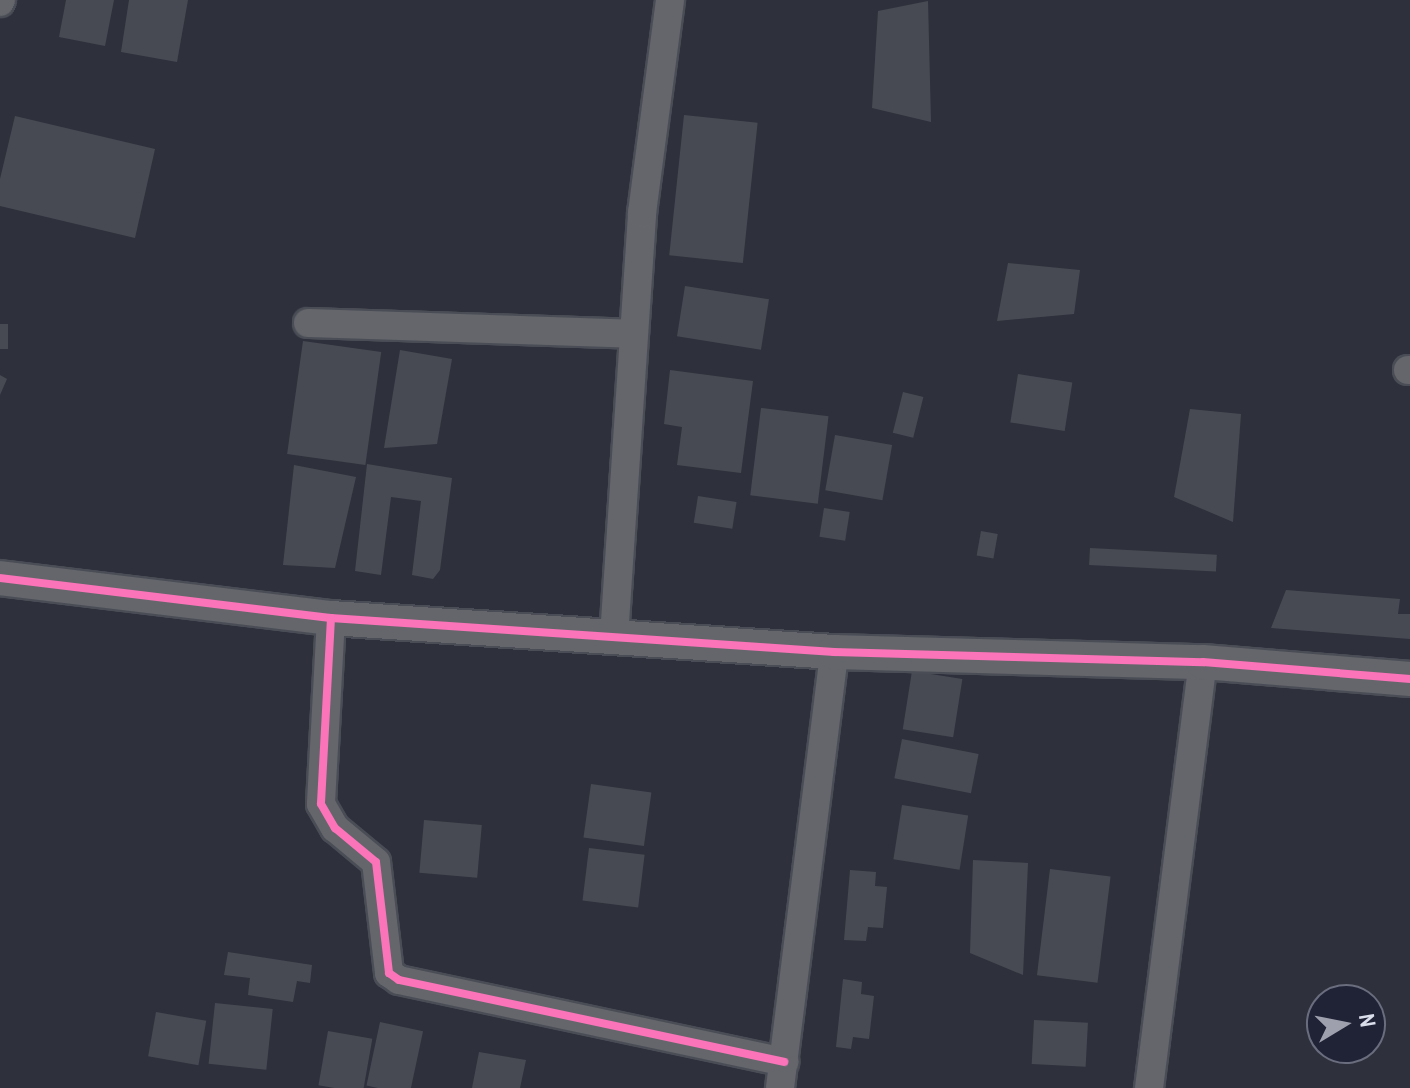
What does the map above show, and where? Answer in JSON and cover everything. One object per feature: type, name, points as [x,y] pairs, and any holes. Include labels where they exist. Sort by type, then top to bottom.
[{"type":"street","points":[[614,637],[633,334],[670,0]]},
{"type":"street","points":[[308,323],[633,334]]},
{"type":"street","points":[[0,578],[331,618],[834,652],[1203,662],[1410,679]]},
{"type":"street","points":[[331,618],[321,804],[335,828],[376,862],[389,973],[399,980],[782,1075],[834,652]]},
{"type":"street","points":[[1149,1088],[1203,662]]},
{"type":"building","points":[[66,0],[114,0],[105,46],[59,37]]},
{"type":"building","points":[[129,0],[188,0],[177,62],[121,52]]},
{"type":"building","points":[[928,1],[931,122],[872,108],[878,11]]},
{"type":"building","points":[[684,115],[758,123],[743,263],[669,255]]},
{"type":"building","points":[[15,116],[155,149],[135,238],[0,206],[0,179]]},
{"type":"building","points":[[1008,263],[1080,270],[1074,314],[997,321]]},
{"type":"building","points":[[685,286],[769,299],[761,350],[677,336]]},
{"type":"building","points":[[0,324],[8,324],[8,349],[0,349]]},
{"type":"building","points":[[303,341],[381,352],[365,465],[287,454]]},
{"type":"building","points":[[400,350],[452,359],[437,444],[384,448]]},
{"type":"building","points":[[670,370],[753,381],[741,473],[677,465],[682,427],[664,424]]},
{"type":"building","points":[[1018,374],[1072,383],[1065,431],[1010,422]]},
{"type":"building","points":[[0,375],[7,379],[0,395]]},
{"type":"building","points":[[903,392],[923,397],[913,438],[893,433]]},
{"type":"building","points":[[761,408],[828,416],[818,504],[750,495]]},
{"type":"building","points":[[1190,409],[1241,414],[1233,522],[1174,497]]},
{"type":"building","points":[[835,435],[892,445],[882,500],[825,490]]},
{"type":"building","points":[[367,464],[452,478],[440,570],[433,579],[412,575],[421,501],[391,497],[381,575],[355,571]]},
{"type":"building","points":[[294,465],[356,477],[335,568],[283,565]]},
{"type":"building","points":[[698,496],[737,502],[732,529],[694,523]]},
{"type":"building","points":[[824,508],[850,512],[845,541],[819,537]]},
{"type":"building","points":[[981,531],[998,534],[993,559],[977,556]]},
{"type":"building","points":[[1090,548],[1217,555],[1216,572],[1089,565]]},
{"type":"building","points":[[1286,590],[1400,599],[1398,614],[1410,614],[1410,639],[1271,628]]},
{"type":"building","points":[[912,671],[962,679],[953,737],[903,729]]},
{"type":"building","points":[[902,739],[979,754],[971,793],[894,778]]},
{"type":"building","points":[[591,784],[651,792],[644,846],[583,837]]},
{"type":"building","points":[[902,805],[968,815],[960,870],[893,859]]},
{"type":"building","points":[[424,820],[482,825],[477,878],[419,873]]},
{"type":"building","points":[[589,848],[645,855],[638,907],[583,901]]},
{"type":"building","points":[[973,860],[1028,863],[1023,975],[970,953]]},
{"type":"building","points":[[1050,869],[1111,876],[1098,983],[1037,975]]},
{"type":"building","points":[[850,870],[876,872],[875,886],[887,887],[883,928],[868,927],[866,941],[844,940]]},
{"type":"building","points":[[228,952],[312,965],[310,983],[297,981],[293,1002],[248,995],[250,978],[224,975]]},
{"type":"building","points":[[843,979],[862,982],[861,994],[874,996],[869,1039],[853,1037],[851,1049],[836,1047]]},
{"type":"building","points":[[215,1003],[273,1009],[266,1070],[209,1064]]},
{"type":"building","points":[[156,1012],[206,1021],[198,1065],[148,1056]]},
{"type":"building","points":[[1034,1020],[1088,1023],[1086,1067],[1032,1064]]},
{"type":"building","points":[[380,1022],[423,1031],[411,1088],[366,1086]]},
{"type":"building","points":[[328,1031],[372,1039],[364,1088],[318,1085]]},
{"type":"building","points":[[479,1052],[526,1060],[520,1088],[472,1088]]},
{"type":"cycle path","points":[[0,578],[331,618],[834,652],[1203,662],[1410,679]]},
{"type":"cycle path","points":[[331,618],[321,804],[335,828],[376,862],[389,973],[399,980],[784,1062]]}]
